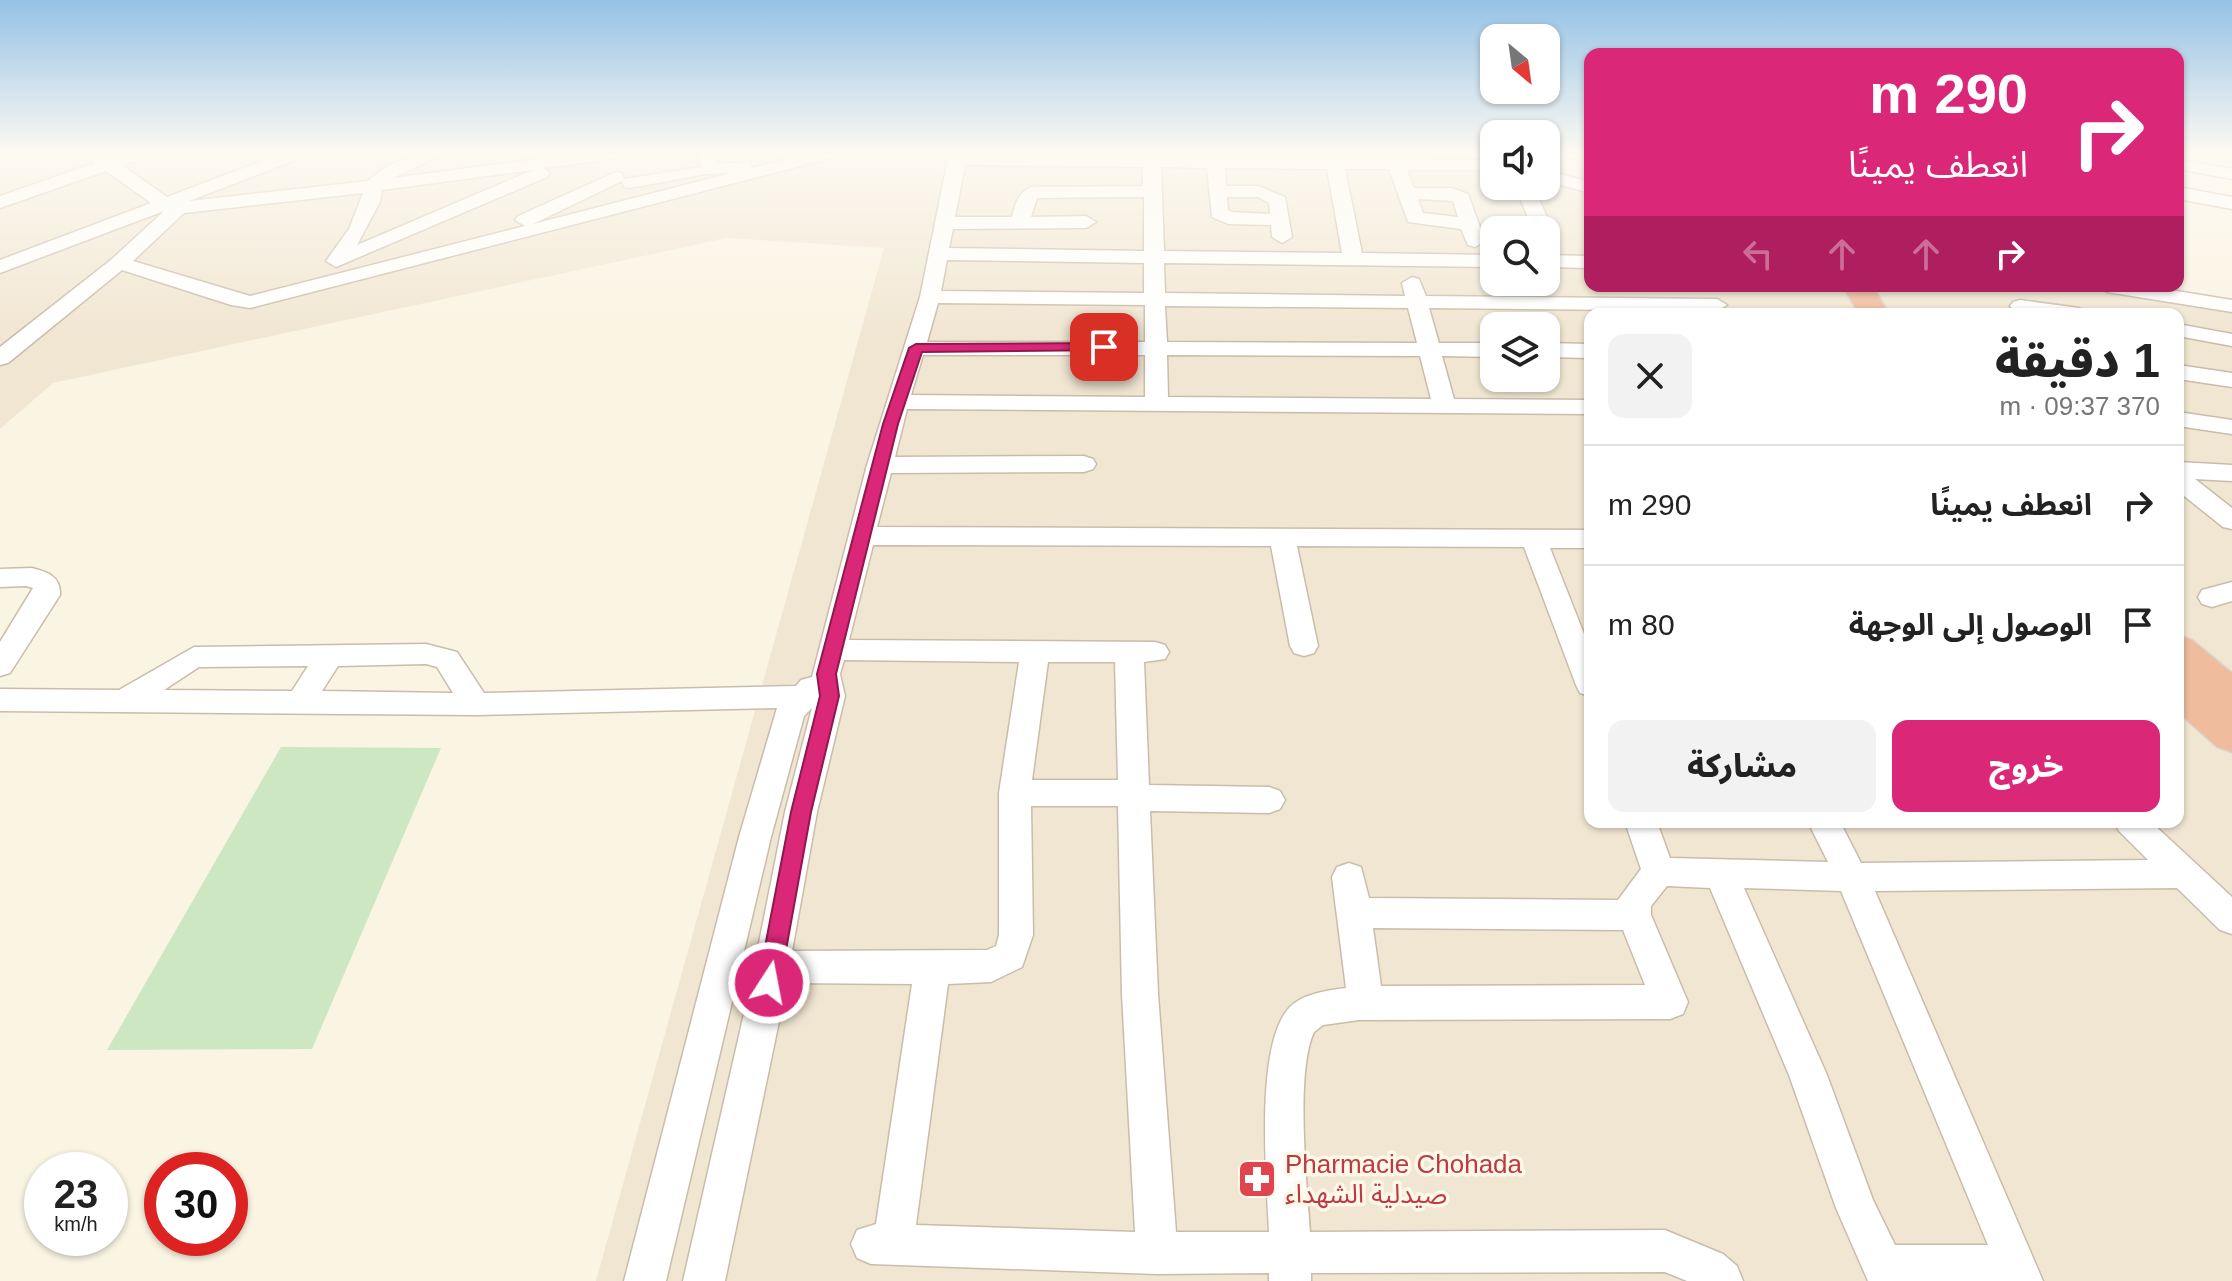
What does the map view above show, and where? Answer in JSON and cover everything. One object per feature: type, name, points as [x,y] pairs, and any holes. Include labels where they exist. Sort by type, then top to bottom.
[{"type":"highway","points":[[2184,655],[2232,696]]},
{"type":"highway","points":[[2184,693],[2232,735]]},
{"type":"street","points":[[0,267],[149,214]]},
{"type":"street","points":[[0,358],[119,263],[164,214]]},
{"type":"street","points":[[317,286],[358,230],[366,214]]},
{"type":"street","points":[[336,261],[447,214]]},
{"type":"street","points":[[466,247],[544,214]]},
{"type":"street","points":[[119,263],[238,301],[265,299],[600,214]]},
{"type":"street","points":[[704,1281],[772,967],[822,680],[863,536],[879,465],[930,297],[947,214]]},
{"type":"street","points":[[1020,222],[1022,214]]},
{"type":"street","points":[[1086,214],[1087,256]]},
{"type":"street","points":[[1153,214],[1157,404]]},
{"type":"street","points":[[1220,214],[1224,217],[1280,220]]},
{"type":"street","points":[[1279,214],[1285,258]]},
{"type":"street","points":[[1345,214],[1353,259]]},
{"type":"street","points":[[1414,214],[1415,218],[1469,224]]},
{"type":"street","points":[[1466,214],[1480,245]]},
{"type":"street","points":[[945,223],[1086,222]]},
{"type":"street","points":[[940,254],[1480,261]]},
{"type":"street","points":[[1405,260],[1444,406]]},
{"type":"street","points":[[1560,261],[1584,262]]},
{"type":"street","points":[[2146,292],[2232,306]]},
{"type":"street","points":[[930,297],[1715,302]]},
{"type":"street","points":[[2184,331],[2232,340]]},
{"type":"street","points":[[916,348],[1480,350]]},
{"type":"street","points":[[1560,350],[1584,351]]},
{"type":"street","points":[[2184,373],[2232,380]]},
{"type":"street","points":[[897,402],[1584,407]]},
{"type":"street","points":[[2184,420],[2232,427]]},
{"type":"street","points":[[879,465],[1084,464]]},
{"type":"street","points":[[2184,470],[2232,473]]},
{"type":"street","points":[[2184,483],[2232,521]]},
{"type":"street","points":[[863,536],[1584,539]]},
{"type":"street","points":[[1533,538],[1584,670]]},
{"type":"street","points":[[1282,539],[1304,646]]},
{"type":"street","points":[[0,578],[32,576],[43,580],[47,586],[46,595],[0,665]]},
{"type":"street","points":[[772,967],[991,966],[1001,963],[1013,949],[1016,935],[1015,793],[1035,652]]},
{"type":"street","points":[[0,700],[476,704],[822,680],[1035,652],[1142,652],[1133,795],[1157,1253]]},
{"type":"street","points":[[301,702],[330,654]]},
{"type":"street","points":[[126,700],[194,657],[439,655],[447,659],[476,704]]},
{"type":"street","points":[[645,1281],[755,837],[790,712],[822,680]]},
{"type":"street","points":[[1015,793],[1269,800]]},
{"type":"street","points":[[1643,828],[1659,872]]},
{"type":"street","points":[[1721,874],[1808,1075],[1856,1208],[1883,1266],[2021,1274],[1852,877],[1827,828]]},
{"type":"street","points":[[2136,828],[2232,919]]},
{"type":"street","points":[[1291,1266],[1286,1103],[1291,1046],[1299,1022],[1316,1010],[1366,1003],[1670,1002],[1634,915],[1634,901],[1659,872]]},
{"type":"street","points":[[1659,872],[1852,877],[2185,874]]},
{"type":"street","points":[[1349,877],[1366,1003]]},
{"type":"street","points":[[1354,913],[1634,915]]},
{"type":"street","points":[[932,968],[904,1184],[882,1244],[1157,1253],[1291,1266],[1665,1251],[1708,1269],[1722,1281]]},
{"type":"shaded area","points":[[0,214],[1584,214],[1584,292],[2143,292],[2232,313],[2232,1281],[596,1281],[884,248],[727,238],[53,383],[0,429]]},
{"type":"green space","points":[[281,747],[441,748],[312,1049],[107,1050]]},
{"type":"place","name":"Pharmacie Chohada صيدلية الشهداء","points":[[1257,1179]]},
{"type":"route","points":[[769,983],[801,812],[830,696],[826,674],[872,492],[916,348],[1104,347]]}]
